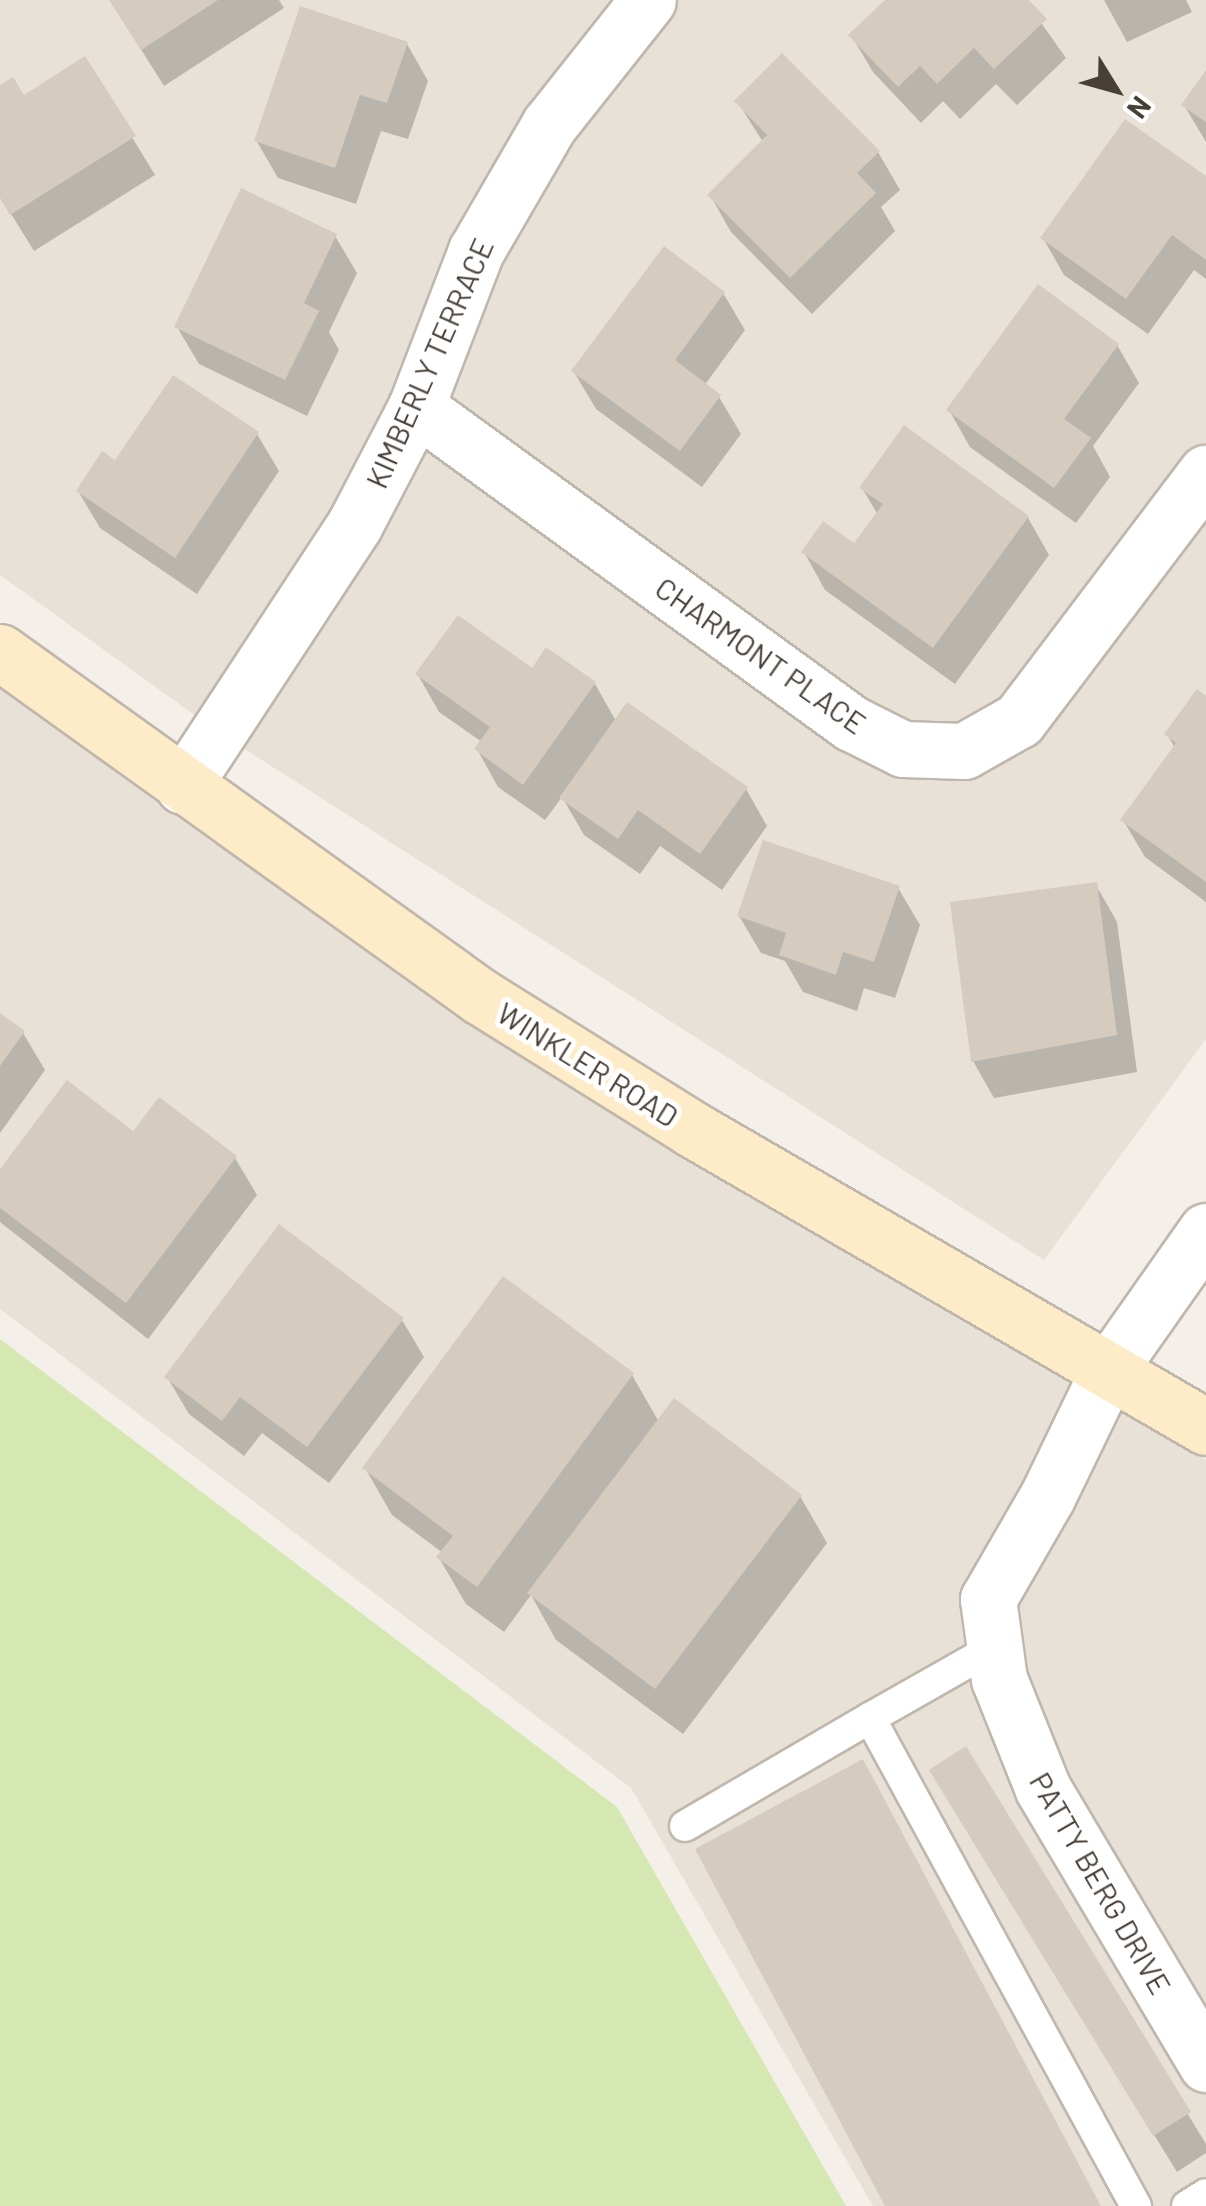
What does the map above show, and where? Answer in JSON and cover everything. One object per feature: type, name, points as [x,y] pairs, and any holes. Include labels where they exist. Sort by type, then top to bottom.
[{"type":"street","name":"KIMBERLY TERRACE","points":[[183,786],[355,524],[416,407],[476,251],[550,125],[628,6]]},
{"type":"street","name":"CHARMONT PLACE","points":[[416,407],[852,723],[902,749],[964,751],[1019,720],[1206,473]]},
{"type":"street","name":"WINKLER ROAD","points":[[0,652],[481,997],[692,1129],[1206,1428]]},
{"type":"street","name":"PATTY BERG DRIVE","points":[[1206,1231],[1109,1370],[1047,1497],[988,1599],[999,1680],[1043,1789],[1206,2064]]},
{"type":"lane","points":[[685,1826],[994,1646]]},
{"type":"lane","points":[[870,1718],[1136,2206]]},
{"type":"lane","points":[[1188,2206],[1206,2194]]},
{"type":"shaded area","points":[[0,0],[1206,0],[1206,1039],[1044,1260],[218,732],[0,575]]},
{"type":"shaded area","points":[[0,686],[465,1019],[679,1154],[1206,1460],[1206,2206],[873,2206],[631,1788],[0,1309]]},
{"type":"green space","points":[[0,1339],[617,1807],[846,2206],[0,2206]]},
{"type":"building","points":[[109,0],[218,0],[141,50]]},
{"type":"building","points":[[885,0],[1029,0],[1047,19],[994,69],[974,48],[937,84],[920,66],[898,87],[848,35]]},
{"type":"building","points":[[300,6],[408,42],[387,103],[360,95],[335,168],[254,141]]},
{"type":"building","points":[[782,53],[880,151],[857,173],[876,193],[790,278],[707,195],[767,135],[734,101]]},
{"type":"building","points":[[85,56],[136,136],[10,215],[0,198],[0,85],[13,77],[24,95]]},
{"type":"building","points":[[1206,70],[1206,122],[1181,105]]},
{"type":"building","points":[[1125,119],[1206,176],[1206,260],[1172,235],[1126,299],[1040,238]]},
{"type":"building","points":[[241,188],[337,234],[304,303],[319,311],[285,380],[174,327]]},
{"type":"building","points":[[664,246],[725,292],[675,360],[721,395],[680,451],[571,371]]},
{"type":"building","points":[[1038,284],[1119,344],[1064,419],[1091,438],[1054,488],[946,410]]},
{"type":"building","points":[[173,375],[259,432],[175,558],[76,491],[102,451],[115,460]]},
{"type":"building","points":[[904,425],[1029,516],[933,648],[801,552],[823,521],[854,543],[883,504],[859,488]]},
{"type":"building","points":[[458,615],[532,668],[546,647],[596,682],[523,785],[474,749],[490,727],[415,674]]},
{"type":"building","points":[[1197,689],[1206,696],[1206,882],[1120,820],[1176,743],[1164,734]]},
{"type":"building","points":[[627,702],[748,787],[700,854],[638,810],[618,839],[559,798]]},
{"type":"building","points":[[763,840],[900,886],[874,962],[843,952],[836,975],[779,955],[786,933],[737,916]]},
{"type":"building","points":[[1097,882],[1117,1035],[971,1062],[950,902]]},
{"type":"building","points":[[0,1013],[25,1031],[0,1066]]},
{"type":"building","points":[[67,1080],[133,1131],[159,1097],[237,1156],[126,1303],[0,1208],[0,1169]]},
{"type":"building","points":[[279,1224],[404,1318],[307,1447],[240,1397],[222,1421],[164,1377]]},
{"type":"building","points":[[503,1276],[634,1373],[477,1587],[436,1557],[453,1536],[362,1468]]},
{"type":"building","points":[[674,1398],[802,1495],[655,1689],[527,1593]]},
{"type":"building","points":[[966,1746],[1191,2112],[1153,2136],[929,1770]]},
{"type":"building","points":[[863,1759],[1101,2206],[885,2206],[695,1849]]}]
